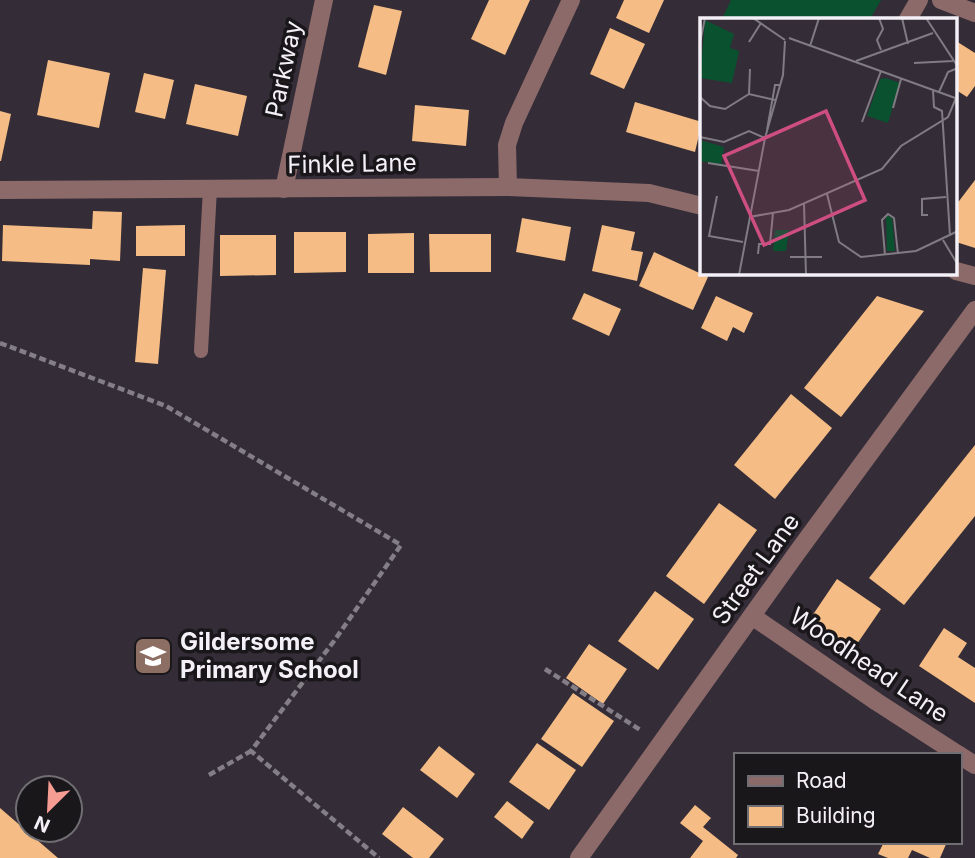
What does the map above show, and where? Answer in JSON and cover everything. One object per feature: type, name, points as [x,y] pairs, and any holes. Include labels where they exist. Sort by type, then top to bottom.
[{"type":"street","name":"Parkway","points":[[284,189],[324,0]]},
{"type":"street","points":[[508,187],[507,145],[514,122],[571,0]]},
{"type":"street","points":[[909,18],[919,0]]},
{"type":"street","points":[[941,0],[975,13]]},
{"type":"street","name":"Finkle Lane","points":[[0,190],[508,187],[649,193],[700,206]]},
{"type":"street","points":[[958,272],[975,276]]},
{"type":"street","name":"Street Lane","points":[[579,858],[975,310]]},
{"type":"street","name":"Woodhead Lane","points":[[752,616],[956,753]]},
{"type":"lane","points":[[201,351],[210,189]]},
{"type":"path","points":[[0,343],[166,405],[401,545],[334,641],[251,751],[209,775]]},
{"type":"path","points":[[545,669],[660,743]]},
{"type":"path","points":[[251,751],[379,858]]},
{"type":"green space","points":[[731,0],[881,0],[871,18],[722,18]]},
{"type":"building","points":[[489,0],[530,0],[505,55],[471,39]]},
{"type":"building","points":[[624,0],[664,0],[649,33],[616,18]]},
{"type":"building","points":[[374,5],[402,11],[386,75],[358,67]]},
{"type":"building","points":[[610,28],[645,44],[624,89],[590,74]]},
{"type":"building","points":[[958,42],[975,53],[975,86],[967,97],[958,91]]},
{"type":"building","points":[[48,60],[110,73],[99,128],[37,115]]},
{"type":"building","points":[[144,73],[174,80],[165,119],[135,112]]},
{"type":"building","points":[[195,84],[247,96],[238,136],[186,124]]},
{"type":"building","points":[[635,102],[700,121],[695,152],[626,132]]},
{"type":"building","points":[[415,105],[469,110],[466,146],[412,141]]},
{"type":"building","points":[[0,111],[11,114],[1,161],[0,161]]},
{"type":"building","points":[[975,180],[975,248],[958,243],[958,202]]},
{"type":"building","points":[[93,211],[122,212],[120,261],[90,259],[90,265],[2,261],[3,225],[92,229]]},
{"type":"building","points":[[522,218],[571,227],[565,261],[516,252]]},
{"type":"building","points":[[185,225],[185,256],[136,256],[136,226]]},
{"type":"building","points":[[602,225],[635,232],[631,250],[643,252],[637,281],[592,271]]},
{"type":"building","points":[[294,232],[346,232],[346,272],[294,273]]},
{"type":"building","points":[[414,233],[414,273],[368,273],[368,234]]},
{"type":"building","points":[[429,234],[491,234],[491,272],[430,272]]},
{"type":"building","points":[[220,235],[276,235],[276,275],[220,276]]},
{"type":"building","points":[[654,252],[708,277],[693,310],[639,286]]},
{"type":"building","points":[[143,268],[166,270],[158,364],[135,362]]},
{"type":"building","points":[[584,293],[621,309],[609,336],[572,319]]},
{"type":"building","points":[[716,296],[753,313],[744,333],[733,327],[727,341],[701,328]]},
{"type":"building","points":[[877,296],[924,311],[841,417],[804,388]]},
{"type":"building","points":[[791,394],[832,428],[775,499],[734,465]]},
{"type":"building","points":[[975,445],[975,516],[904,605],[869,578]]},
{"type":"building","points":[[719,503],[757,530],[704,604],[666,576]]},
{"type":"building","points":[[837,579],[881,609],[848,657],[832,646],[835,641],[808,622]]},
{"type":"building","points":[[655,591],[694,619],[658,670],[618,641]]},
{"type":"building","points":[[944,628],[967,643],[958,657],[975,668],[975,703],[919,666]]},
{"type":"building","points":[[589,644],[627,669],[603,704],[566,678]]},
{"type":"building","points":[[573,693],[614,721],[582,767],[541,739]]},
{"type":"building","points":[[537,743],[576,770],[549,810],[509,782]]},
{"type":"building","points":[[439,746],[475,774],[457,798],[420,770]]},
{"type":"building","points":[[507,801],[534,822],[522,839],[494,817]]},
{"type":"building","points":[[695,805],[711,818],[703,827],[738,855],[736,858],[690,858],[703,841],[680,823]]},
{"type":"building","points":[[403,807],[444,839],[429,858],[413,858],[382,834]]},
{"type":"building","points":[[0,808],[14,820],[14,844],[42,844],[58,858],[0,858]]},
{"type":"building","points":[[883,844],[946,844],[940,858],[930,858],[912,850],[908,858],[888,858],[878,854]]},
{"type":"place","name":"Gildersome Primary School","points":[[153,656]]}]
